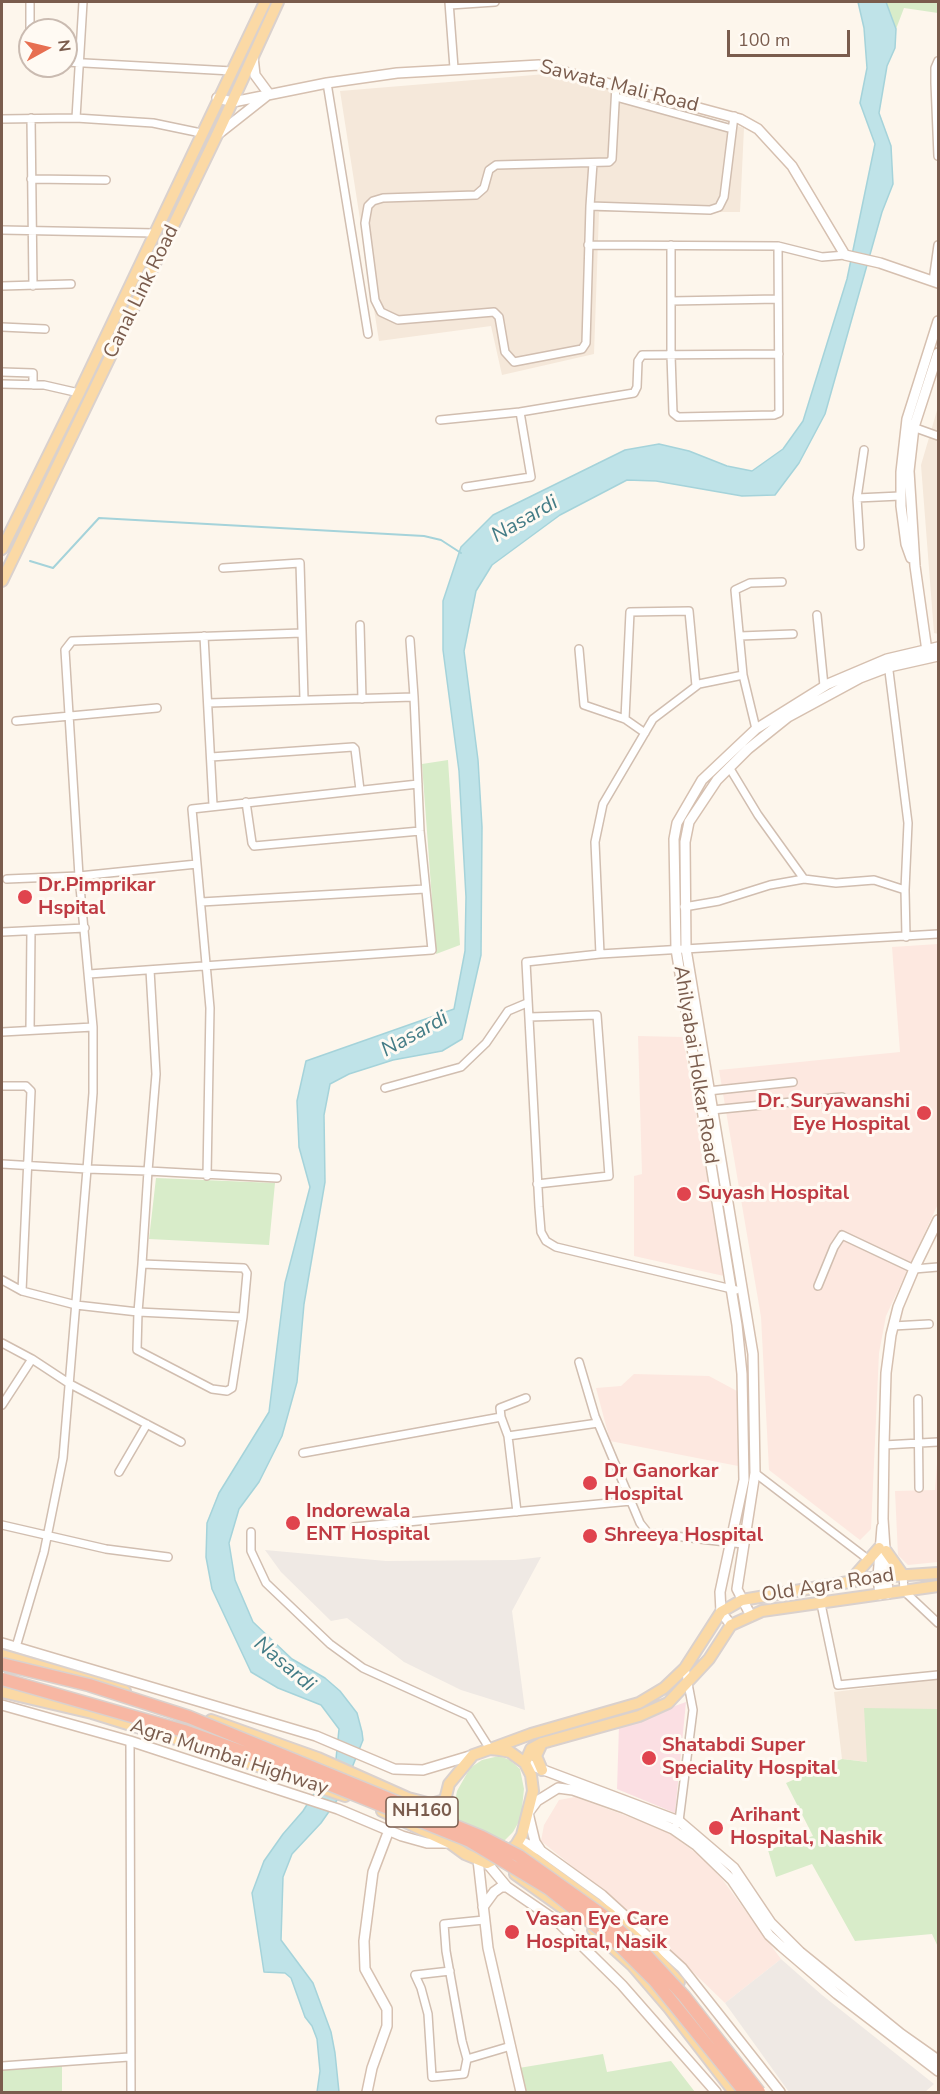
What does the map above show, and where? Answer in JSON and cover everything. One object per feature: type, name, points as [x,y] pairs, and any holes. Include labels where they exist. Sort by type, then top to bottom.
[{"type":"highway","name":"NH160","points":[[2,1664],[89,1685],[189,1717],[482,1837],[519,1856],[602,1916],[646,1955],[684,1996],[759,2092]]},
{"type":"highway","name":"NH160","points":[[2,1679],[184,1731],[301,1773],[470,1841],[548,1888],[616,1942],[655,1981],[745,2092]]},
{"type":"main road","name":"Canal Link Road","points":[[2,549],[265,2]]},
{"type":"main road","name":"Canal Link Road","points":[[2,582],[218,135],[279,2]]},
{"type":"main road","points":[[850,1581],[869,1560],[883,1550],[903,1575]]},
{"type":"main road","name":"Old Agra Road","points":[[721,1612],[742,1600],[882,1576],[939,1573]]},
{"type":"main road","name":"Old Agra Road","points":[[731,1625],[762,1611],[939,1586]]},
{"type":"main road","points":[[721,1612],[685,1668],[664,1688],[639,1703],[549,1728],[473,1755],[449,1784],[445,1800],[450,1843],[465,1854],[487,1861],[588,1925],[632,1965],[669,2008],[734,2092]]},
{"type":"main road","points":[[525,1763],[531,1749],[542,1743],[639,1716],[668,1703],[710,1659],[731,1625]]},
{"type":"main road","points":[[2,1655],[88,1678],[318,1758],[408,1798],[431,1804],[445,1800]]},
{"type":"main road","name":"Agra Mumbai Highway","points":[[2,1692],[92,1713],[300,1781],[358,1801],[450,1843]]},
{"type":"main road","points":[[542,1743],[536,1756],[542,1770]]},
{"type":"main road","points":[[487,1861],[518,1843],[533,1791],[531,1775],[525,1763],[510,1752],[490,1749]]},
{"type":"main road","points":[[518,1843],[609,1913],[654,1954],[690,1994],[765,2092]]},
{"type":"street","points":[[30,2],[30,18]]},
{"type":"street","points":[[83,2],[78,62],[232,71]]},
{"type":"street","points":[[454,68],[449,3],[495,2]]},
{"type":"street","points":[[218,135],[269,94],[255,75],[254,57]]},
{"type":"street","points":[[939,61],[935,68],[939,156]]},
{"type":"street","name":"Sawata Mali Road","points":[[217,98],[233,102],[327,83],[454,68],[539,65],[734,116],[758,129],[792,166],[844,255]]},
{"type":"street","points":[[76,118],[77,78]]},
{"type":"street","points":[[327,83],[368,334]]},
{"type":"street","points":[[593,163],[586,342],[584,346],[519,363],[507,356],[499,317],[494,312],[398,320],[381,312],[375,300],[365,223],[369,206],[378,200],[481,193],[489,170],[496,165],[609,162],[612,159],[616,85]]},
{"type":"street","points":[[616,97],[732,129]]},
{"type":"street","points":[[590,207],[715,209],[724,197],[734,116]]},
{"type":"street","points":[[31,118],[33,286]]},
{"type":"street","points":[[2,119],[76,118],[134,121],[201,133]]},
{"type":"street","points":[[32,179],[106,180]]},
{"type":"street","points":[[2,230],[155,233]]},
{"type":"street","points":[[588,245],[778,246],[822,257],[844,255],[880,263],[936,282],[939,245]]},
{"type":"street","points":[[671,245],[671,355],[673,414],[676,416],[777,414],[780,410],[778,246]]},
{"type":"street","points":[[2,286],[71,284]]},
{"type":"street","points":[[671,301],[778,299]]},
{"type":"street","points":[[915,566],[906,544],[900,496],[910,426],[939,321]]},
{"type":"street","points":[[2,327],[45,329]]},
{"type":"street","points":[[927,652],[915,566],[909,471],[910,426],[939,353]]},
{"type":"street","points":[[440,420],[520,412],[634,393],[637,387],[640,356],[779,354]]},
{"type":"street","points":[[2,372],[33,373],[33,385]]},
{"type":"street","points":[[2,384],[33,385],[79,393]]},
{"type":"street","points":[[466,487],[531,477],[520,412]]},
{"type":"street","points":[[910,426],[939,436]]},
{"type":"street","points":[[860,546],[857,498],[864,450]]},
{"type":"street","points":[[857,498],[900,496]]},
{"type":"street","points":[[224,568],[300,563],[304,699]]},
{"type":"street","points":[[756,729],[743,675],[735,590],[750,583],[782,582]]},
{"type":"street","points":[[625,719],[630,612],[689,611],[696,686]]},
{"type":"street","points":[[817,615],[824,686]]},
{"type":"street","points":[[360,625],[362,699]]},
{"type":"street","points":[[16,1647],[48,1534],[63,1458],[93,1093],[93,1027],[79,876],[71,717],[65,650],[72,641],[302,633]]},
{"type":"street","points":[[740,636],[794,634]]},
{"type":"street","points":[[204,636],[213,805]]},
{"type":"street","points":[[89,974],[432,950],[420,831],[410,640]]},
{"type":"street","name":"Ahilyabai Holkar Road","points":[[721,1612],[720,1592],[744,1480],[742,1374],[732,1290],[681,949],[673,855],[678,823],[702,780],[756,729],[824,686],[939,647]]},
{"type":"street","points":[[579,650],[584,705],[625,719],[645,733]]},
{"type":"street","name":"Ahilyabai Holkar Road","points":[[927,652],[939,656]]},
{"type":"street","points":[[888,663],[908,823],[905,890],[906,937]]},
{"type":"street","name":"Ahilyabai Holkar Road","points":[[751,1616],[737,1589],[737,1578],[755,1473],[753,1354],[712,1110],[681,949],[684,907],[684,842],[689,822],[700,803],[729,767],[788,717],[823,696],[888,663]]},
{"type":"street","points":[[600,954],[595,842],[603,804],[653,719],[696,686],[743,675]]},
{"type":"street","points":[[208,703],[414,697]]},
{"type":"street","points":[[16,721],[157,708]]},
{"type":"street","points":[[211,757],[353,747],[360,790]]},
{"type":"street","points":[[729,767],[758,815],[804,879]]},
{"type":"street","points":[[207,1176],[210,1008],[191,813],[195,807],[418,784]]},
{"type":"street","points":[[246,802],[254,846],[420,831]]},
{"type":"street","points":[[7,879],[79,876],[197,864]]},
{"type":"street","points":[[684,907],[719,901],[770,885],[804,879],[836,883],[874,880],[905,890]]},
{"type":"street","points":[[201,902],[425,889]]},
{"type":"street","points":[[2,932],[85,928]]},
{"type":"street","points":[[30,1030],[31,931]]},
{"type":"street","points":[[744,1290],[732,1290],[556,1247],[546,1241],[541,1232],[537,1184],[526,962],[600,954],[939,934]]},
{"type":"street","points":[[142,1264],[244,1268],[247,1273],[243,1317],[232,1388],[227,1391],[212,1389],[137,1350],[138,1312],[156,1074],[150,970]]},
{"type":"street","points":[[385,1088],[461,1067],[486,1043],[508,1011],[527,1003]]},
{"type":"street","points":[[529,1017],[597,1015],[609,1176],[537,1184]]},
{"type":"street","points":[[2,1032],[93,1027]]},
{"type":"street","points":[[708,1091],[793,1082]]},
{"type":"street","points":[[2,1086],[27,1086],[31,1091],[22,1290]]},
{"type":"street","points":[[712,1110],[842,1097]]},
{"type":"street","points":[[2,1164],[277,1178]]},
{"type":"street","points":[[884,1594],[882,1576],[886,1373],[894,1326],[914,1269],[939,1220]]},
{"type":"street","points":[[818,1286],[834,1247],[842,1235],[914,1269],[939,1267]]},
{"type":"street","points":[[2,1280],[22,1290],[76,1305],[138,1312],[243,1317]]},
{"type":"street","points":[[894,1326],[929,1324]]},
{"type":"street","points":[[2,1343],[70,1384],[181,1442]]},
{"type":"street","points":[[2,1405],[32,1359]]},
{"type":"street","points":[[579,1362],[598,1423],[631,1501],[648,1533],[743,1544]]},
{"type":"street","points":[[517,1512],[508,1436],[500,1408],[526,1398]]},
{"type":"street","points":[[918,1399],[919,1488]]},
{"type":"street","points":[[303,1453],[501,1417]]},
{"type":"street","points":[[508,1436],[598,1423]]},
{"type":"street","points":[[119,1472],[147,1424]]},
{"type":"street","points":[[884,1445],[939,1442]]},
{"type":"street","points":[[755,1473],[869,1560]]},
{"type":"street","points":[[354,1527],[631,1501]]},
{"type":"street","points":[[2,1525],[106,1548],[168,1557]]},
{"type":"street","points":[[251,1532],[251,1551],[266,1583],[330,1644],[363,1668],[469,1716],[490,1749]]},
{"type":"street","points":[[903,1575],[904,1591],[939,1623]]},
{"type":"street","points":[[821,1604],[838,1685],[939,1675]]},
{"type":"street","points":[[721,1612],[731,1625]]},
{"type":"street","points":[[2,1643],[316,1736],[394,1770],[423,1770],[473,1755]]},
{"type":"street","points":[[676,1825],[693,1710],[685,1668]]},
{"type":"street","points":[[2,1705],[130,1740],[338,1809],[427,1843],[450,1843]]},
{"type":"street","points":[[130,1740],[130,2092]]},
{"type":"street","points":[[525,1763],[568,1785],[624,1808],[676,1825],[732,1880],[770,1935],[909,2044],[939,2071]]},
{"type":"street","points":[[541,1851],[535,1842],[528,1813],[549,1792],[568,1785]]},
{"type":"street","points":[[367,2092],[372,2068],[387,2026],[387,2008],[364,1969],[364,1941],[373,1872],[389,1830]]},
{"type":"street","points":[[518,1843],[541,1851],[602,1895],[682,1968],[780,2092]]},
{"type":"street","points":[[487,1861],[507,1887],[566,1930],[622,1985],[716,2092]]},
{"type":"street","points":[[487,1861],[483,1907],[488,1948],[521,2092]]},
{"type":"street","points":[[483,1907],[494,1892],[501,1887],[507,1887]]},
{"type":"street","points":[[450,1971],[415,1976],[422,1988],[428,2013],[432,2077],[464,2074],[467,2059],[450,1971],[444,1924],[484,1920]]},
{"type":"street","points":[[909,2044],[939,2060]]},
{"type":"street","points":[[467,2059],[511,2046]]},
{"type":"street","points":[[2,2066],[129,2057]]},
{"type":"shaded area","points":[[546,74],[616,90],[744,128],[740,212],[599,212],[594,354],[502,375],[491,326],[379,341],[340,91]]},
{"type":"shaded area","points":[[938,407],[938,634],[934,633],[921,465]]},
{"type":"shaded area","points":[[938,944],[938,1204],[886,1316],[879,1353],[871,1529],[860,1540],[769,1470],[761,1317],[719,1070],[900,1052],[892,947]]},
{"type":"shaded area","points":[[638,1036],[683,1037],[724,1276],[634,1256],[634,1176],[642,1174]]},
{"type":"shaded area","points":[[634,1374],[709,1376],[737,1391],[738,1466],[610,1441],[596,1388],[621,1386]]},
{"type":"shaded area","points":[[937,1463],[938,1562],[908,1565],[898,1555],[895,1491],[935,1490]]},
{"type":"shaded area","points":[[265,1550],[386,1561],[515,1560],[541,1557],[512,1611],[525,1710],[461,1690],[404,1662],[347,1618],[331,1621],[281,1572]]},
{"type":"shaded area","points":[[938,1679],[938,1709],[916,1709],[868,1762],[842,1759],[834,1692]]},
{"type":"shaded area","name":"Shatabdi Super Speciality Hospital","points":[[686,1702],[675,1813],[617,1789],[619,1726]]},
{"type":"shaded area","points":[[575,1797],[665,1830],[700,1856],[722,1879],[781,1959],[725,2003],[639,1920],[541,1841],[544,1825],[559,1800]]},
{"type":"shaded area","points":[[781,1959],[822,1995],[934,2084],[925,2092],[789,2092],[725,2003]]},
{"type":"green space","points":[[886,2],[938,2],[938,13],[904,8],[896,29]]},
{"type":"green space","points":[[448,760],[460,945],[436,954],[422,764]]},
{"type":"green space","points":[[156,1178],[275,1183],[269,1245],[149,1239]]},
{"type":"green space","points":[[864,1708],[938,1709],[938,1947],[932,1934],[855,1941],[812,1864],[776,1877],[768,1850],[813,1836],[786,1783],[842,1759],[867,1762]]},
{"type":"green space","points":[[499,1756],[510,1760],[520,1769],[524,1789],[521,1818],[513,1832],[499,1846],[458,1834],[454,1807],[457,1791],[470,1768],[482,1760]]},
{"type":"green space","points":[[603,2054],[607,2072],[671,2061],[695,2092],[525,2092],[519,2068]]},
{"type":"green space","points":[[62,2065],[62,2092],[2,2092],[2,2069]]},
{"type":"water","name":"Nasardi","points":[[858,2],[886,2],[896,29],[895,48],[887,66],[879,113],[891,146],[893,184],[882,212],[825,414],[799,463],[775,495],[742,496],[656,481],[627,480],[560,515],[492,565],[476,591],[464,651],[478,760],[482,827],[481,955],[462,1039],[442,1051],[393,1060],[349,1074],[330,1084],[324,1115],[325,1182],[304,1304],[297,1382],[282,1436],[259,1482],[239,1509],[229,1543],[235,1580],[253,1622],[292,1659],[325,1678],[340,1691],[357,1713],[362,1732],[363,1740],[342,1793],[321,1823],[292,1854],[283,1877],[281,1940],[313,1983],[331,2032],[335,2053],[339,2092],[317,2092],[320,2071],[317,2039],[312,2026],[305,2017],[291,1978],[285,1973],[264,1972],[252,1893],[264,1861],[303,1811],[336,1759],[339,1729],[321,1705],[278,1688],[251,1672],[212,1589],[206,1557],[207,1523],[219,1493],[269,1412],[285,1283],[310,1187],[299,1147],[297,1101],[306,1061],[454,1009],[465,951],[466,897],[459,771],[443,650],[443,601],[461,547],[493,515],[625,450],[659,444],[689,451],[727,466],[752,471],[783,449],[803,421],[847,279],[875,144],[860,103],[867,68],[864,28]]},
{"type":"waterway","points":[[30,561],[53,568],[99,518],[424,536],[441,540],[461,553]]},
{"type":"place","name":"Dr.Pimprikar Hspital","points":[[25,897]]},
{"type":"place","name":"Dr. Suryawanshi Eye Hospital","points":[[924,1113]]},
{"type":"place","name":"Suyash Hospital","points":[[684,1194]]},
{"type":"place","name":"Dr Ganorkar Hospital","points":[[590,1483]]},
{"type":"place","name":"Indorewala ENT Hospital","points":[[293,1523]]},
{"type":"place","name":"Shreeya Hospital","points":[[590,1536]]},
{"type":"place","name":"Shatabdi Super Speciality Hospital","points":[[649,1758]]},
{"type":"place","name":"Arihant Hospital, Nashik","points":[[716,1828]]},
{"type":"place","name":"Vasan Eye Care Hospital, Nasik","points":[[512,1932]]}]
